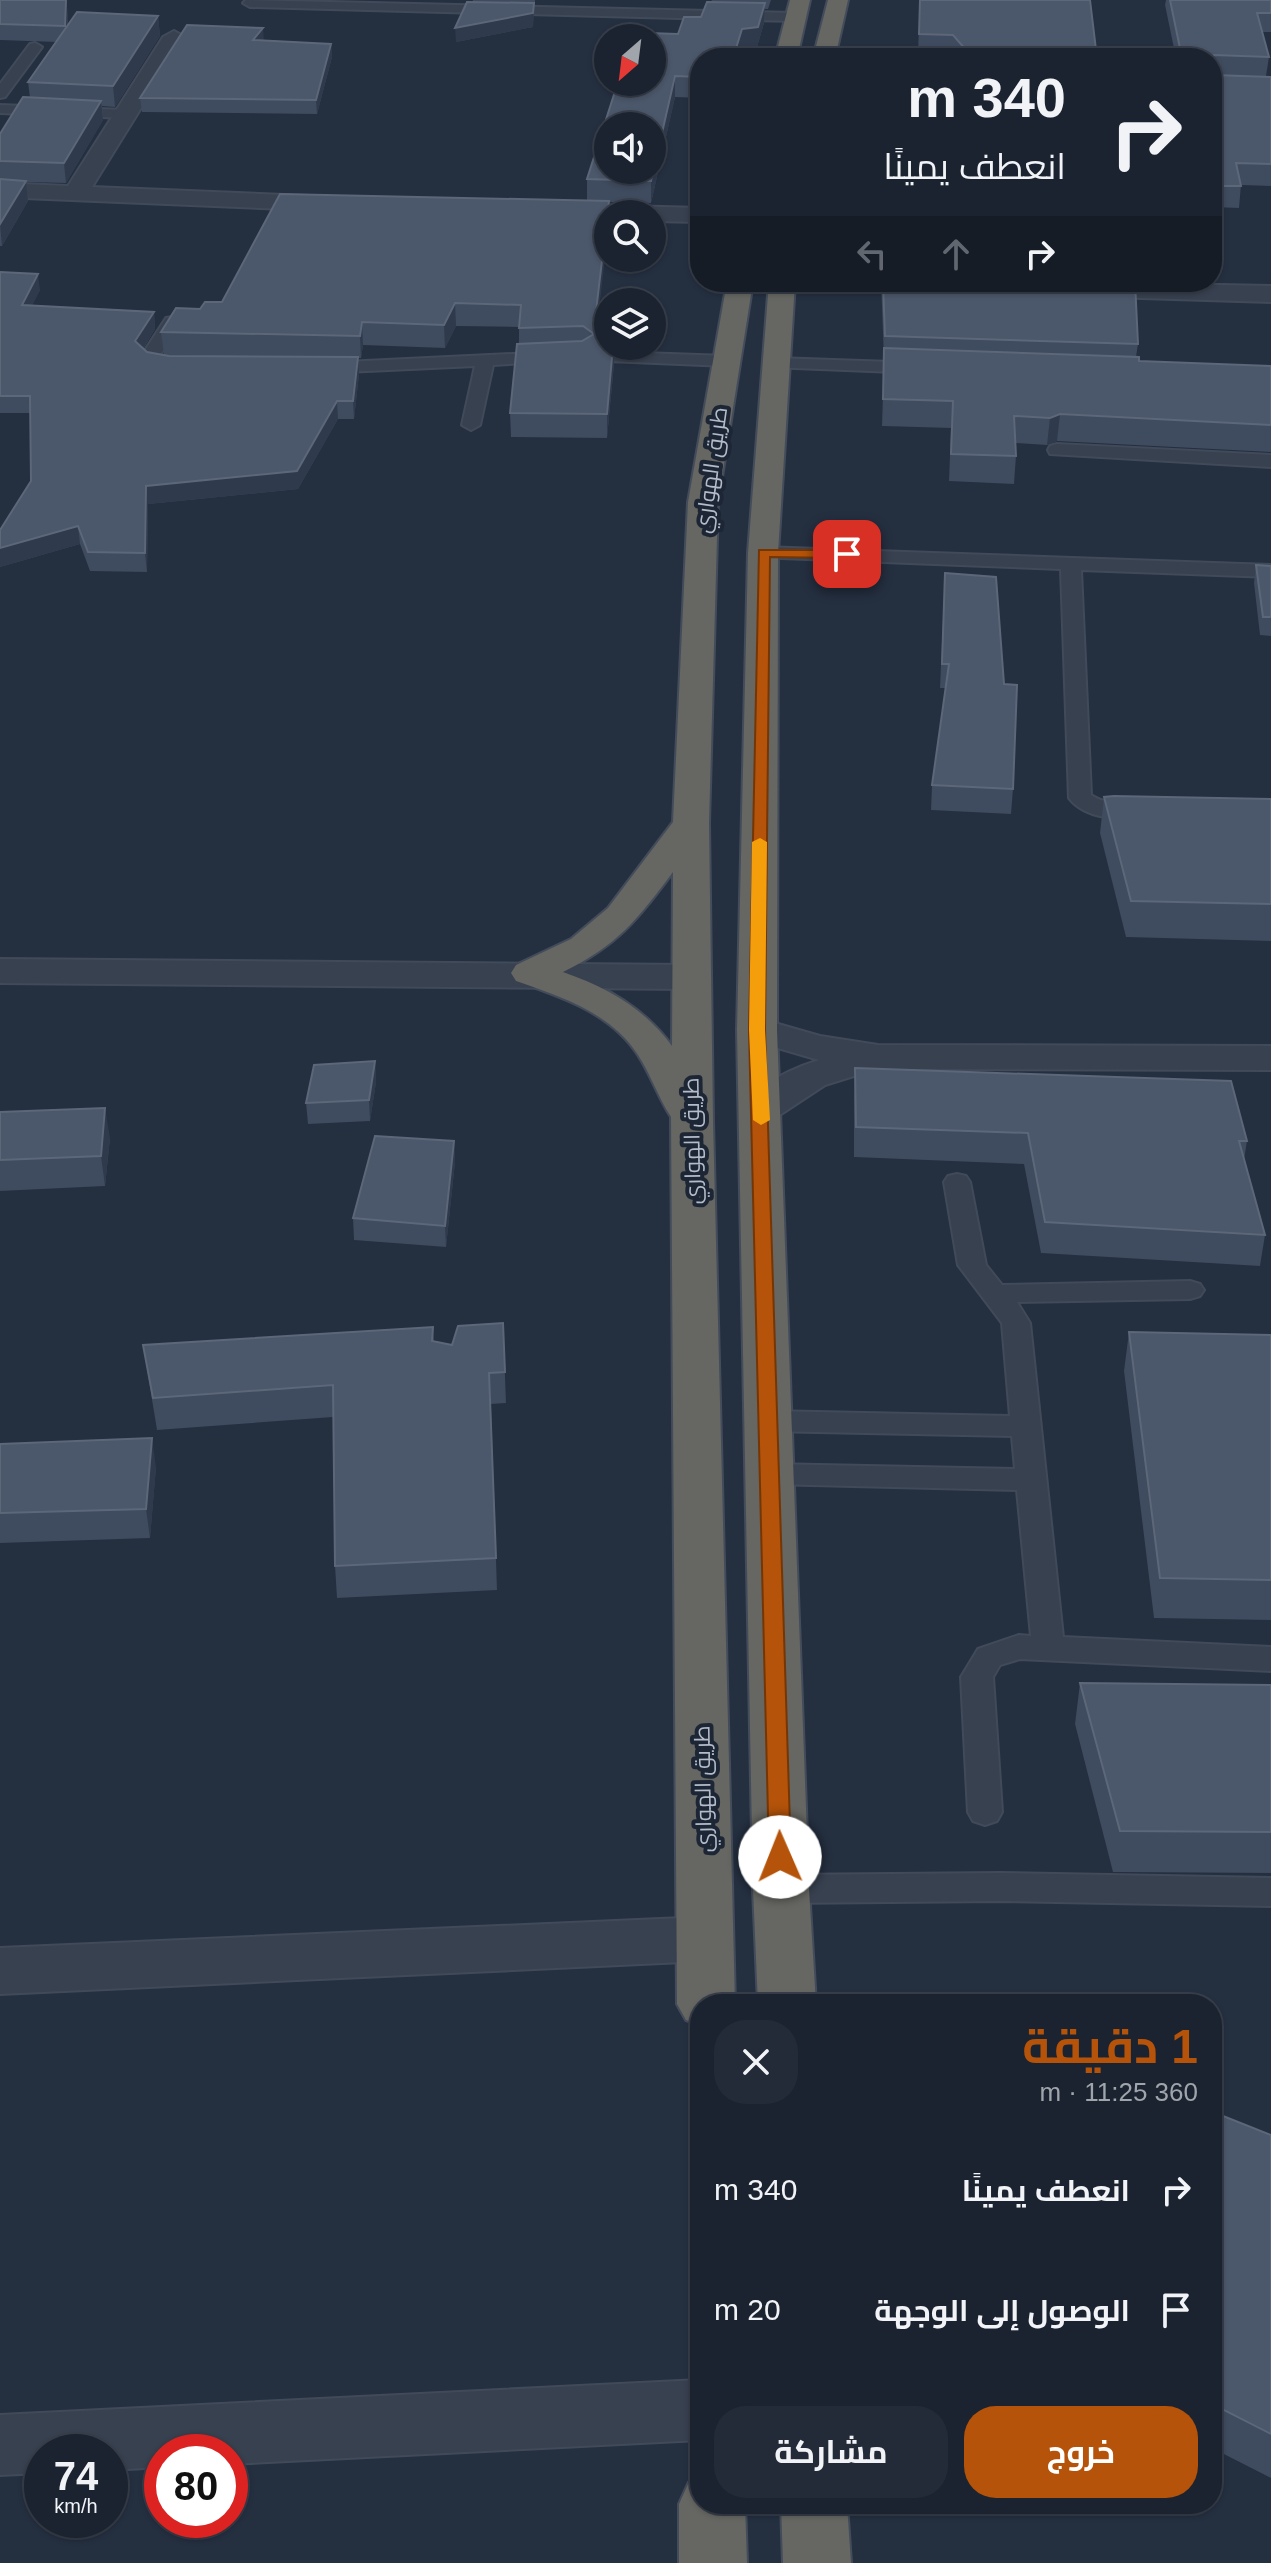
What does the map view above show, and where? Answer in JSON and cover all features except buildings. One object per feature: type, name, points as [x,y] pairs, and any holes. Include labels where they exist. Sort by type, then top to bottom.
[{"type":"highway","points":[[826,48],[838,0]]},
{"type":"highway","points":[[788,48],[798,9]]},
{"type":"highway","points":[[738,292],[781,293],[763,553],[757,1030],[786,1994]]},
{"type":"highway","name":"طريق الهواري","points":[[706,1994],[692,1121],[691,823],[703,502],[738,292]]},
{"type":"highway","points":[[530,973],[584,947],[621,916],[691,823]]},
{"type":"highway","points":[[530,973],[583,992],[612,1007],[636,1025],[660,1055],[692,1121]]},
{"type":"highway","points":[[712,2514],[713,2563]]},
{"type":"highway","points":[[815,2514],[817,2563]]},
{"type":"street","points":[[75,194],[174,37]]},
{"type":"street","points":[[0,190],[358,205]]},
{"type":"street","points":[[529,210],[690,215]]},
{"type":"street","points":[[1209,292],[1271,294]]},
{"type":"street","points":[[0,971],[530,973],[691,977]]},
{"type":"street","points":[[757,1030],[815,1047],[878,1057],[1271,1058]]},
{"type":"street","points":[[761,1109],[788,1088],[823,1071],[878,1057]]},
{"type":"street","points":[[0,1971],[705,1939]]},
{"type":"street","points":[[0,2445],[690,2410]]},
{"type":"lane","points":[[250,3],[798,9]]},
{"type":"lane","points":[[0,94],[35,47]]},
{"type":"lane","points":[[0,109],[125,114]]},
{"type":"lane","points":[[172,322],[149,358],[171,365],[202,366]]},
{"type":"lane","points":[[309,368],[569,357]]},
{"type":"lane","points":[[666,359],[727,361]]},
{"type":"lane","points":[[471,425],[485,360]]},
{"type":"lane","points":[[776,363],[936,369]]},
{"type":"lane","points":[[1057,450],[1271,461]]},
{"type":"lane","points":[[763,553],[1271,571]]},
{"type":"lane","points":[[1071,563],[1080,798],[1096,809],[1166,811]]},
{"type":"lane","points":[[957,1182],[972,1265],[1016,1323],[1048,1647]]},
{"type":"lane","points":[[996,1294],[1190,1290]]},
{"type":"lane","points":[[768,1421],[1026,1426]]},
{"type":"lane","points":[[770,1474],[1032,1480]]},
{"type":"lane","points":[[985,1812],[977,1677],[981,1667],[1002,1650],[1048,1647],[1271,1659]]},
{"type":"lane","points":[[781,1889],[1032,1887],[1271,1892]]},
{"type":"slow traffic","points":[[760,842],[757,1030],[761,1120]]},
{"type":"route","points":[[780,1857],[757,1030],[763,553],[847,554]]}]
